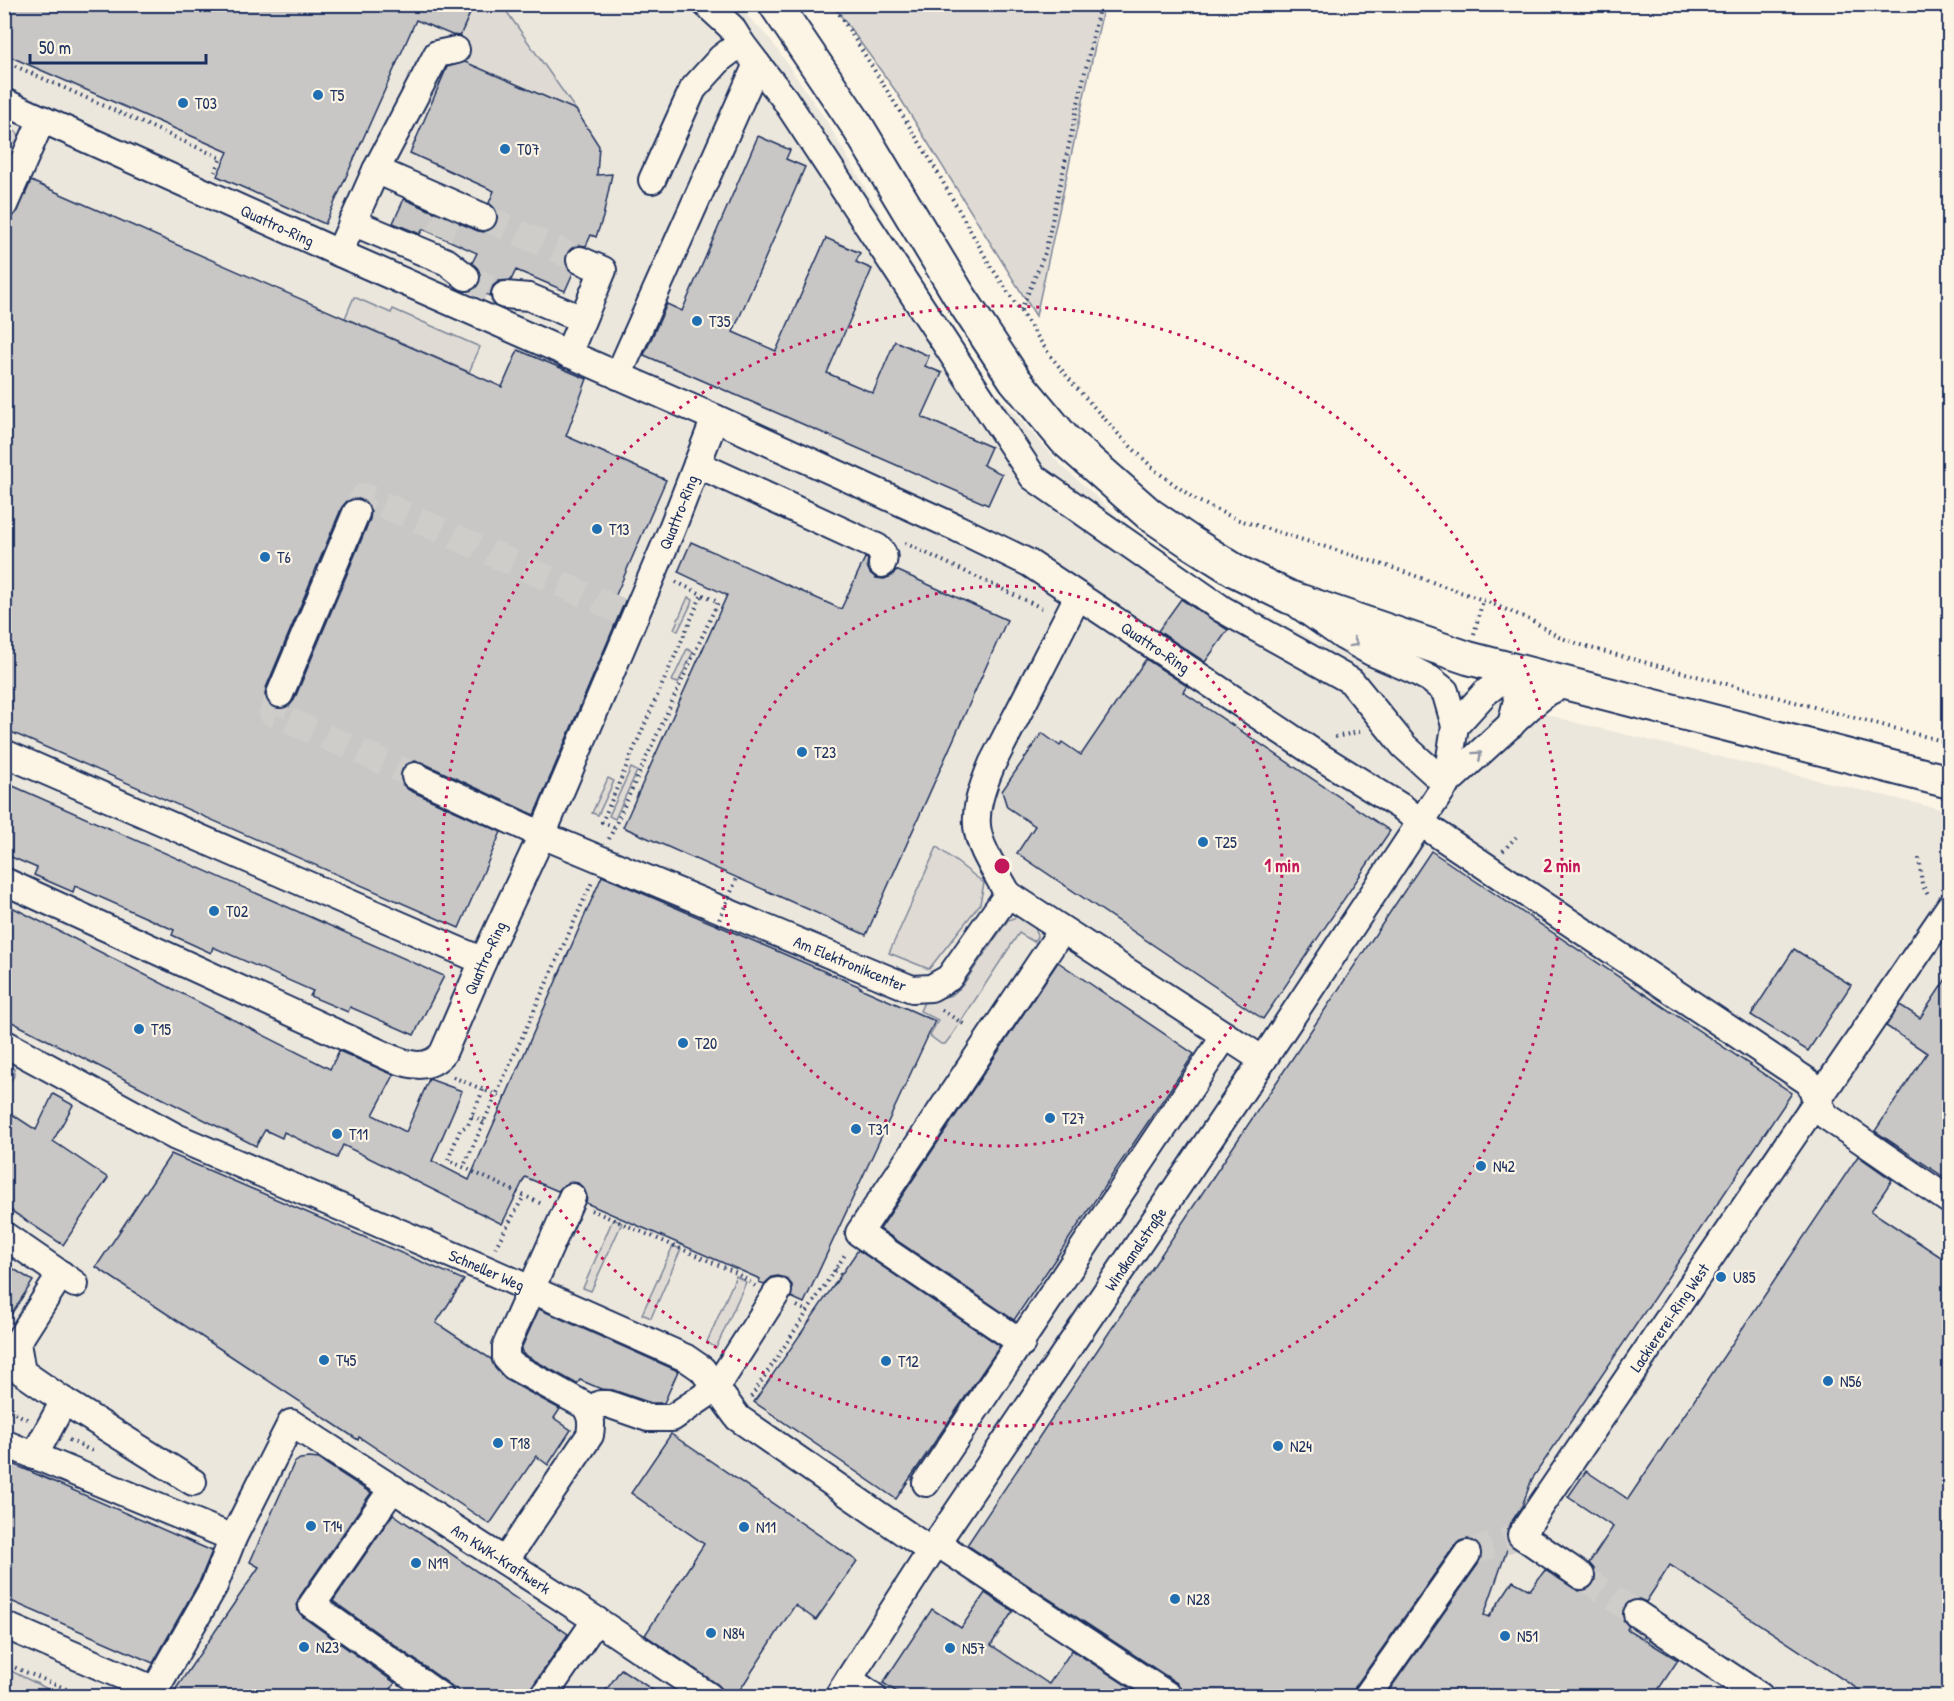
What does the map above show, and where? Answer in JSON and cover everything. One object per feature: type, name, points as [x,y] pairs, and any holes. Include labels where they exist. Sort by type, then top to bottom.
[{"type":"main road","points":[[775,4],[856,124],[959,295],[1015,380],[1065,440],[1149,514],[1236,571],[1288,597],[1468,658],[1950,782]]},
{"type":"lane","points":[[706,4],[731,27],[784,98],[1033,477],[1222,609],[1352,681],[1404,746],[1433,803],[1810,1083],[1816,1100],[1826,1116],[1950,1201]]},
{"type":"lane","points":[[652,180],[693,89],[721,58],[741,43]]},
{"type":"lane","points":[[339,253],[376,170],[437,54],[456,50]]},
{"type":"lane","points":[[618,376],[757,64]]},
{"type":"lane","name":"Quattro-Ring","points":[[4,102],[339,253],[715,418],[998,548],[1029,564],[1319,756],[1403,808],[1433,803]]},
{"type":"lane","points":[[4,205],[42,119]]},
{"type":"lane","points":[[376,170],[460,210]]},
{"type":"lane","points":[[352,222],[452,256]]},
{"type":"lane","points":[[568,354],[603,270],[580,260]]},
{"type":"lane","points":[[515,291],[582,319]]},
{"type":"lane","name":"Quattro-Ring","points":[[420,1066],[431,1063],[443,1053],[542,835],[628,615],[654,571],[715,418]]},
{"type":"lane","points":[[697,464],[877,547],[884,554],[885,559],[882,564]]},
{"type":"lane","points":[[280,694],[356,513]]},
{"type":"lane","points":[[1078,596],[992,764],[976,809],[978,837],[1008,894],[1263,1060]]},
{"type":"lane","points":[[1288,597],[1344,637],[1430,679],[1444,691],[1455,726]]},
{"type":"lane","points":[[1433,803],[1455,726],[1485,693],[1513,671]]},
{"type":"lane","points":[[1511,725],[1517,700],[1513,671]]},
{"type":"lane","points":[[1433,803],[1533,704],[1548,692],[1564,684]]},
{"type":"lane","points":[[4,753],[483,961]]},
{"type":"lane","name":"Am Elektronikcenter","points":[[415,776],[601,860],[697,908],[912,989],[921,990],[940,984],[949,978],[1008,894]]},
{"type":"lane","name":"Windkanalstraße","points":[[843,1688],[934,1547],[1263,1060],[1433,803]]},
{"type":"lane","points":[[4,881],[391,1058],[420,1066]]},
{"type":"lane","name":"Lackiererei-Ring West","points":[[1581,1575],[1521,1535],[1816,1100],[1938,900]]},
{"type":"lane","points":[[1022,1343],[860,1233],[1062,930]]},
{"type":"lane","points":[[926,1483],[1022,1343],[1225,1036]]},
{"type":"lane","name":"Schneller Weg","points":[[4,1043],[176,1137],[532,1289],[686,1358],[702,1369],[738,1418],[934,1547],[1169,1696]]},
{"type":"lane","points":[[505,1561],[590,1436],[592,1419],[584,1406],[513,1366],[506,1358],[507,1346],[570,1199]]},
{"type":"lane","points":[[4,1235],[68,1279],[17,1343],[22,1372],[193,1482]]},
{"type":"lane","points":[[589,1412],[600,1404],[608,1404],[648,1418],[672,1418],[716,1388],[767,1288]]},
{"type":"lane","points":[[998,1377],[1033,1401]]},
{"type":"lane","points":[[34,1456],[64,1401]]},
{"type":"lane","name":"Am KWK-Kraftwerk","points":[[233,1538],[291,1423],[596,1620],[709,1696]]},
{"type":"lane","points":[[4,1443],[233,1538],[214,1586],[155,1689],[4,1624]]},
{"type":"lane","points":[[393,1488],[312,1605],[440,1696]]},
{"type":"lane","points":[[1367,1696],[1467,1554]]},
{"type":"lane","points":[[1637,1614],[1760,1696]]},
{"type":"lane","points":[[544,1696],[596,1620]]},
{"type":"lane","points":[[843,1688],[873,1696]]},
{"type":"path","points":[[833,4],[931,161],[990,266],[1049,354],[1122,438],[1156,471],[1196,500],[1236,519],[1390,567],[1483,600],[1531,620],[1559,637],[1587,647],[1950,743]]},
{"type":"path","points":[[1021,311],[1045,253],[1100,4]]},
{"type":"path","points":[[4,61],[221,158],[212,178]]},
{"type":"path","points":[[464,1166],[614,827],[718,602],[654,571]]},
{"type":"path","points":[[614,827],[602,822],[702,594]]},
{"type":"path","points":[[685,674],[690,676]]},
{"type":"path","points":[[1502,851],[1516,837]]},
{"type":"path","points":[[1919,858],[1922,884],[1938,900]]},
{"type":"path","points":[[717,925],[737,878]]},
{"type":"path","points":[[420,1066],[505,1098]]},
{"type":"path","points":[[483,1090],[468,1125],[460,1130],[448,1160],[524,1196],[483,1268]]},
{"type":"path","points":[[472,1116],[484,1122]]},
{"type":"path","points":[[570,1199],[767,1288]]},
{"type":"path","points":[[738,1418],[764,1382],[847,1252]]},
{"type":"path","points":[[835,1269],[841,1274]]},
{"type":"path","points":[[4,1663],[83,1696]]},
{"type":"shaded area","points":[[5,5],[737,5],[771,40],[826,120],[895,239],[984,379],[1059,463],[1124,522],[1201,579],[1317,642],[1414,676],[1577,723],[1949,811],[1949,1696],[5,1696]]},
{"type":"shaded area","points":[[474,5],[502,5],[576,110],[455,58],[459,38]]},
{"type":"shaded area","points":[[833,5],[1104,5],[1036,316],[895,90]]},
{"type":"shaded area","points":[[5,125],[18,133],[18,148],[5,146]]},
{"type":"shaded area","points":[[354,297],[391,313],[393,309],[480,347],[469,372],[345,318]]},
{"type":"shaded area","points":[[688,597],[693,600],[678,631],[674,629]]},
{"type":"shaded area","points":[[687,649],[693,652],[678,683],[672,681]]},
{"type":"shaded area","points":[[631,768],[637,771],[615,819],[609,816]]},
{"type":"shaded area","points":[[608,778],[614,781],[598,815],[592,813]]},
{"type":"shaded area","points":[[937,847],[984,883],[980,904],[929,969],[889,953]]},
{"type":"shaded area","points":[[1019,916],[1034,926],[1037,937],[1034,942],[1019,933],[952,1035],[945,1044],[941,1044],[930,1036],[938,1020],[920,1011],[924,1002],[952,995],[962,986],[1008,920]]},
{"type":"shaded area","points":[[10,1066],[14,1069],[14,1076],[5,1090],[5,1069]]},
{"type":"shaded area","points":[[613,1219],[622,1223],[591,1291],[583,1288]]},
{"type":"shaded area","points":[[673,1246],[681,1249],[651,1318],[642,1314]]},
{"type":"shaded area","points":[[736,1276],[746,1282],[716,1348],[707,1342]]},
{"type":"shaded area","points":[[5,1668],[62,1696],[5,1696]]},
{"type":"building","points":[[4,4],[474,4],[460,36],[416,20],[325,224],[217,176],[228,152],[4,54]]},
{"type":"building","name":"T07","points":[[465,62],[576,110],[599,146],[597,175],[612,174],[603,217],[596,237],[591,235],[586,246],[579,245],[572,248],[566,255],[565,262],[573,273],[565,291],[516,270],[511,280],[499,281],[493,286],[490,296],[474,289],[481,279],[480,271],[472,263],[477,253],[423,229],[420,234],[393,223],[404,199],[478,231],[484,232],[491,229],[497,222],[498,215],[489,203],[494,191],[410,153],[447,67]]},
{"type":"building","name":"T35","points":[[758,136],[790,150],[786,159],[805,167],[733,332],[776,351],[826,238],[860,253],[856,262],[872,269],[827,373],[873,393],[895,341],[929,356],[925,366],[942,373],[922,417],[991,447],[983,465],[1002,474],[988,505],[644,355],[667,304],[682,311]]},
{"type":"building","name":"T6","points":[[31,181],[502,387],[518,350],[587,379],[566,436],[666,480],[615,597],[625,601],[534,815],[421,762],[407,763],[401,770],[402,784],[409,790],[501,832],[459,928],[4,729],[4,232],[11,218],[18,211]],"holes":[[[354,498],[361,499],[368,504],[371,511],[370,519],[294,700],[289,706],[281,709],[275,708],[268,703],[265,695],[266,688],[342,507]]]},
{"type":"building","name":"T23","points":[[691,542],[841,609],[865,558],[868,559],[867,566],[870,573],[876,578],[884,579],[892,576],[896,570],[1007,620],[866,935],[623,827],[727,595],[678,572]]},
{"type":"building","points":[[1181,599],[1228,630],[1205,662],[1158,631]]},
{"type":"building","name":"T25","points":[[1146,659],[1187,686],[1183,692],[1390,831],[1263,1019],[1017,853],[1035,826],[1007,807],[1002,791],[1042,733],[1060,746],[1062,742],[1081,755]]},
{"type":"building","name":"T02","points":[[4,782],[444,976],[414,1035],[350,1007],[348,1012],[310,996],[313,991],[213,947],[211,953],[172,935],[174,930],[75,886],[73,892],[34,875],[37,868],[4,854]]},
{"type":"building","points":[[1431,851],[1792,1093],[1532,1479],[1522,1506],[1508,1527],[1506,1534],[1509,1544],[1484,1615],[1489,1617],[1513,1581],[1530,1590],[1545,1570],[1579,1591],[1587,1590],[1593,1585],[1596,1578],[1595,1570],[1589,1563],[1613,1527],[1568,1497],[1586,1471],[1628,1499],[1858,1156],[1892,1180],[1871,1211],[1950,1263],[1950,1696],[1868,1696],[1670,1565],[1646,1602],[1639,1599],[1631,1600],[1622,1612],[1623,1620],[1629,1626],[1627,1629],[1678,1660],[1654,1696],[1385,1696],[1479,1563],[1482,1555],[1480,1547],[1475,1541],[1468,1539],[1455,1545],[1355,1687],[1352,1696],[1184,1696],[1177,1683],[967,1545]]},
{"type":"building","points":[[602,876],[935,1021],[804,1303],[791,1297],[792,1285],[786,1278],[772,1277],[764,1284],[759,1282],[760,1279],[586,1203],[587,1196],[578,1183],[570,1182],[558,1191],[525,1177],[502,1224],[343,1145],[337,1158],[284,1132],[282,1138],[265,1130],[256,1146],[4,1018],[4,903],[330,1069],[339,1051],[394,1075],[373,1115],[406,1132],[429,1079],[462,1091],[432,1161],[469,1180]]},
{"type":"building","points":[[1794,949],[1851,985],[1808,1051],[1751,1015]]},
{"type":"building","name":"T27","points":[[1058,962],[1194,1054],[1014,1320],[880,1229]]},
{"type":"building","points":[[1950,973],[1950,1181],[1875,1131],[1927,1053],[1886,1026],[1900,1005],[1920,1018]]},
{"type":"building","points":[[53,1094],[73,1105],[53,1141],[108,1178],[63,1245],[4,1206],[4,1109],[36,1130]]},
{"type":"building","name":"T45","points":[[171,1154],[464,1280],[436,1323],[491,1359],[495,1368],[505,1379],[560,1409],[554,1418],[571,1430],[548,1465],[536,1456],[490,1524],[96,1267]]},
{"type":"building","name":"T12","points":[[858,1250],[1000,1346],[896,1499],[754,1402]]},
{"type":"building","points":[[4,1263],[33,1281],[4,1325]]},
{"type":"building","points":[[539,1309],[678,1371],[664,1403],[651,1403],[613,1390],[601,1389],[580,1380],[577,1384],[523,1354],[521,1349]]},
{"type":"building","points":[[671,1434],[857,1561],[816,1620],[795,1605],[736,1696],[723,1690],[645,1635],[704,1544],[631,1493]]},
{"type":"building","points":[[300,1459],[319,1459],[371,1493],[300,1596],[297,1603],[298,1611],[303,1617],[395,1683],[386,1696],[171,1696],[259,1567],[250,1562],[294,1463]]},
{"type":"building","points":[[4,1460],[212,1551],[200,1580],[153,1663],[4,1598]]},
{"type":"building","name":"N19","points":[[393,1514],[568,1634],[526,1696],[466,1696],[333,1601]]},
{"type":"building","name":"N57","points":[[985,1593],[1013,1611],[991,1645],[1049,1684],[1072,1650],[1143,1696],[903,1696],[883,1683],[932,1609],[961,1628]]},
{"type":"building","points":[[621,1669],[662,1696],[602,1696]]},
{"type":"tunnel","points":[[439,236],[450,210]]},
{"type":"tunnel","points":[[483,217],[580,260]]},
{"type":"tunnel","points":[[466,277],[505,295]]},
{"type":"tunnel","points":[[356,513],[364,496],[623,612]]},
{"type":"tunnel","points":[[280,694],[272,713],[415,776]]},
{"type":"tunnel","points":[[1467,1554],[1521,1535]]},
{"type":"tunnel","points":[[1581,1576],[1637,1614]]},
{"type":"place","name":"T5","points":[[318,95]]},
{"type":"place","name":"T03","points":[[183,103]]},
{"type":"place","name":"T07","points":[[505,149]]},
{"type":"place","name":"T35","points":[[697,321]]},
{"type":"place","name":"T13","points":[[597,529]]},
{"type":"place","name":"T6","points":[[265,557]]},
{"type":"place","name":"T23","points":[[802,752]]},
{"type":"place","name":"T25","points":[[1203,842]]},
{"type":"place","name":"T02","points":[[214,911]]},
{"type":"place","name":"T15","points":[[139,1029]]},
{"type":"place","name":"T20","points":[[683,1043]]},
{"type":"place","name":"T27","points":[[1050,1118]]},
{"type":"place","name":"T31","points":[[856,1129]]},
{"type":"place","name":"T11","points":[[337,1134]]},
{"type":"place","name":"N42","points":[[1481,1166]]},
{"type":"place","name":"U85","points":[[1721,1277]]},
{"type":"place","name":"T45","points":[[324,1360]]},
{"type":"place","name":"T12","points":[[886,1361]]},
{"type":"place","name":"N56","points":[[1828,1381]]},
{"type":"place","name":"T18","points":[[498,1443]]},
{"type":"place","name":"N24","points":[[1278,1446]]},
{"type":"place","name":"T14","points":[[311,1526]]},
{"type":"place","name":"N11","points":[[744,1527]]},
{"type":"place","name":"N19","points":[[416,1563]]},
{"type":"place","name":"N28","points":[[1175,1599]]},
{"type":"place","name":"N84","points":[[711,1633]]},
{"type":"place","name":"N51","points":[[1505,1636]]},
{"type":"place","name":"N23","points":[[304,1647]]},
{"type":"place","name":"N57","points":[[950,1648]]}]
